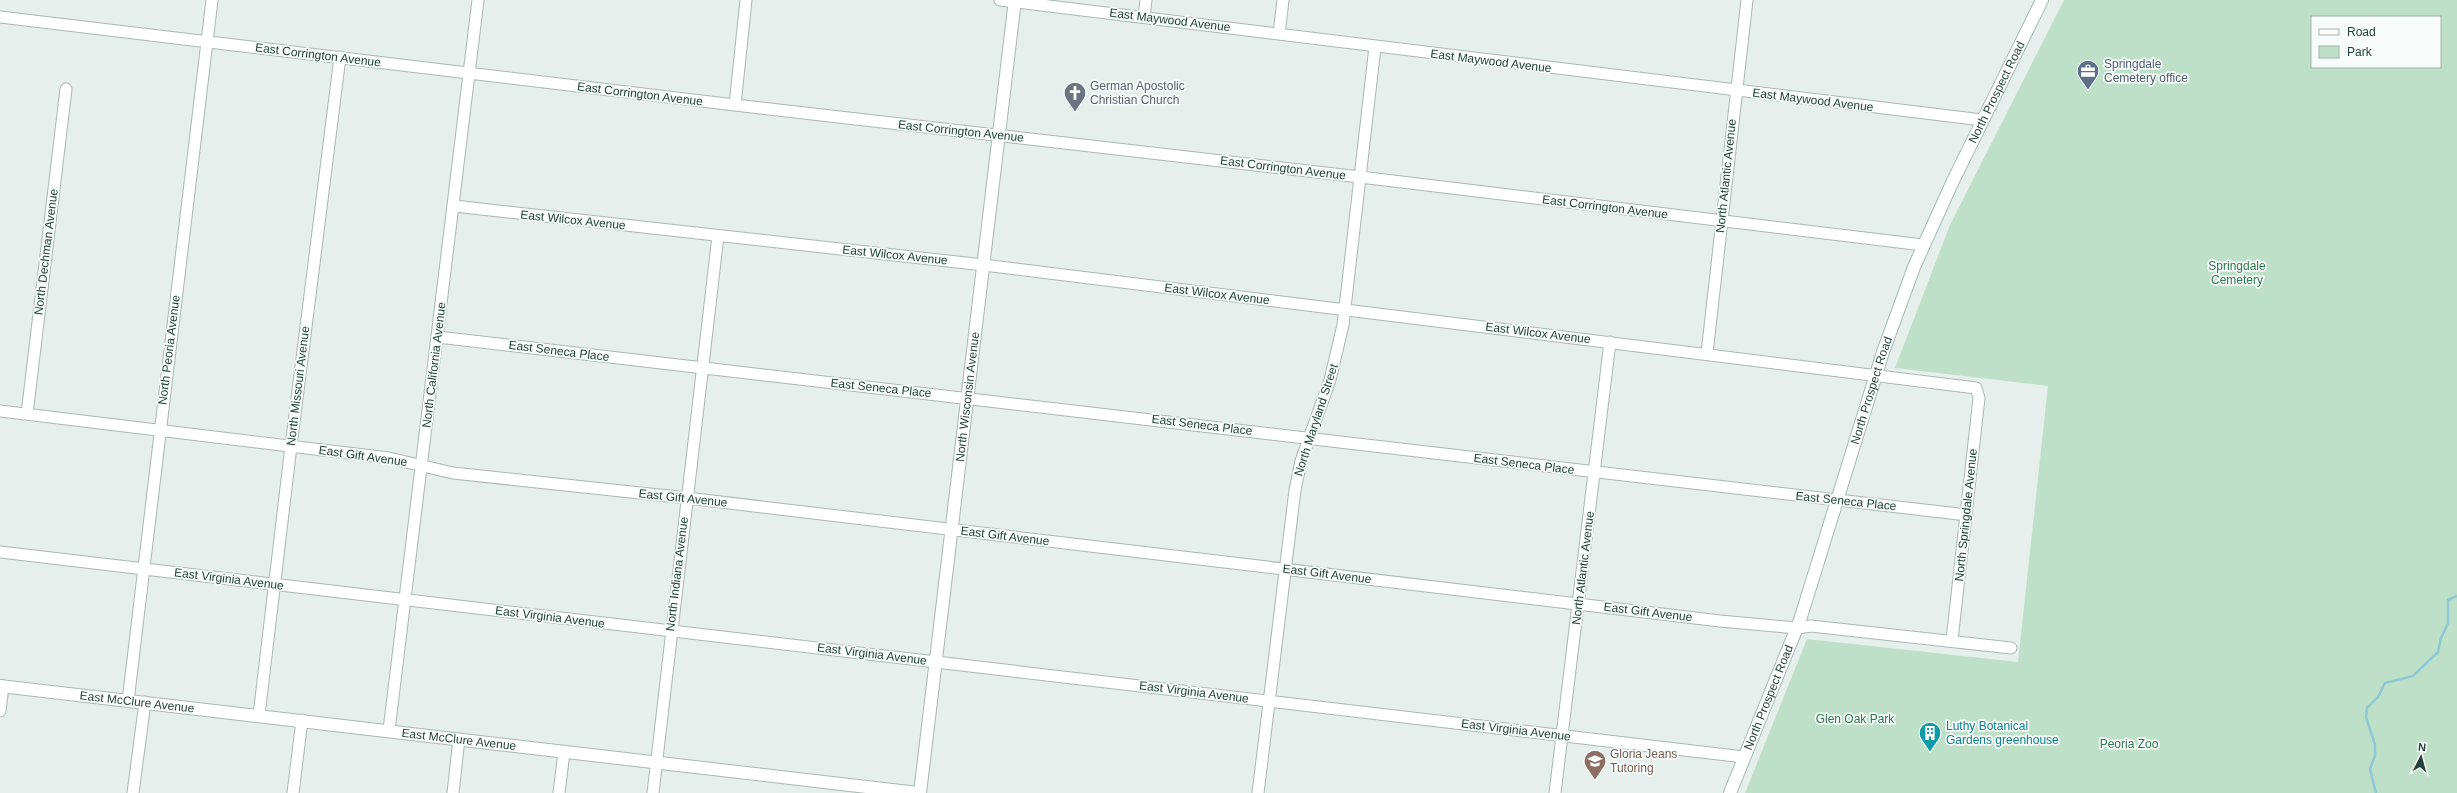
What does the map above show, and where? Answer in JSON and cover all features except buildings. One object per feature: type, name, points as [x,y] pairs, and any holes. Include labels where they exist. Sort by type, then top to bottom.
[{"type":"street","name":"North Peoria Avenue","points":[[128,701],[212,0]]},
{"type":"street","name":"North California Avenue","points":[[389,730],[478,0]]},
{"type":"street","points":[[735,105],[746,0]]},
{"type":"street","name":"East Maywood Avenue","points":[[1000,0],[1982,120]]},
{"type":"street","points":[[1144,17],[1146,0]]},
{"type":"street","points":[[1279,34],[1283,0]]},
{"type":"street","name":"North Atlantic Avenue","points":[[1707,353],[1747,0]]},
{"type":"street","name":"North Prospect Road","points":[[1730,793],[1797,628],[1876,375],[1898,309],[1923,245],[1982,120],[2042,0]]},
{"type":"street","name":"North Wisconsin Avenue","points":[[919,793],[1015,1]]},
{"type":"street","name":"East Corrington Avenue","points":[[0,17],[735,105],[1360,177],[1923,245]]},
{"type":"street","name":"North Maryland Street","points":[[1258,793],[1297,475],[1332,371],[1345,309],[1375,46]]},
{"type":"street","name":"North Missouri Avenue","points":[[259,715],[340,57]]},
{"type":"street","name":"North Dechman Avenue","points":[[27,414],[66,89]]},
{"type":"street","name":"East Wilcox Avenue","points":[[454,206],[984,265],[1707,353],[1974,387],[1978,390]]},
{"type":"street","name":"North Indiana Avenue","points":[[652,793],[718,236]]},
{"type":"street","name":"East Seneca Place","points":[[438,337],[968,397],[1837,501],[1967,515]]},
{"type":"street","name":"North Atlantic Avenue","points":[[1555,793],[1610,342]]},
{"type":"street","name":"North Springdale Avenue","points":[[1952,640],[1967,515],[1978,390]]},
{"type":"street","name":"East Gift Avenue","points":[[0,411],[394,459],[453,474],[687,498],[1579,604],[1797,628],[1811,626],[1952,640],[2011,648]]},
{"type":"street","name":"East Virginia Avenue","points":[[0,552],[1744,757]]},
{"type":"street","points":[[0,711],[2,686]]},
{"type":"street","name":"East McClure Avenue","points":[[2,686],[919,793]]},
{"type":"street","points":[[133,793],[145,702]]},
{"type":"street","points":[[293,793],[302,720]]},
{"type":"street","points":[[453,793],[459,739]]},
{"type":"street","points":[[559,793],[564,752]]},
{"type":"green space","name":"Springdale Cemetery","points":[[2064,0],[2457,0],[2457,793],[1745,793],[1807,639],[2018,662],[2048,386],[1895,368],[1950,225]]},
{"type":"waterway","points":[[2376,793],[2370,769],[2375,756],[2375,745],[2366,717],[2367,708],[2378,697],[2385,683],[2413,676],[2438,652],[2441,638],[2448,623],[2448,600],[2457,596]]},
{"type":"place","name":"Springdale Cemetery office","points":[[2088,90]]},
{"type":"place","name":"German Apostolic Christian Church","points":[[1075,112]]},
{"type":"place","name":"Luthy Botanical Gardens greenhouse","points":[[1930,752]]},
{"type":"place","name":"Gloria Jeans Tutoring","points":[[1595,780]]},
{"type":"park label","name":"Glen Oak Park","points":[[1855,719]]},
{"type":"park label","name":"Peoria Zoo","points":[[2129,744]]}]
